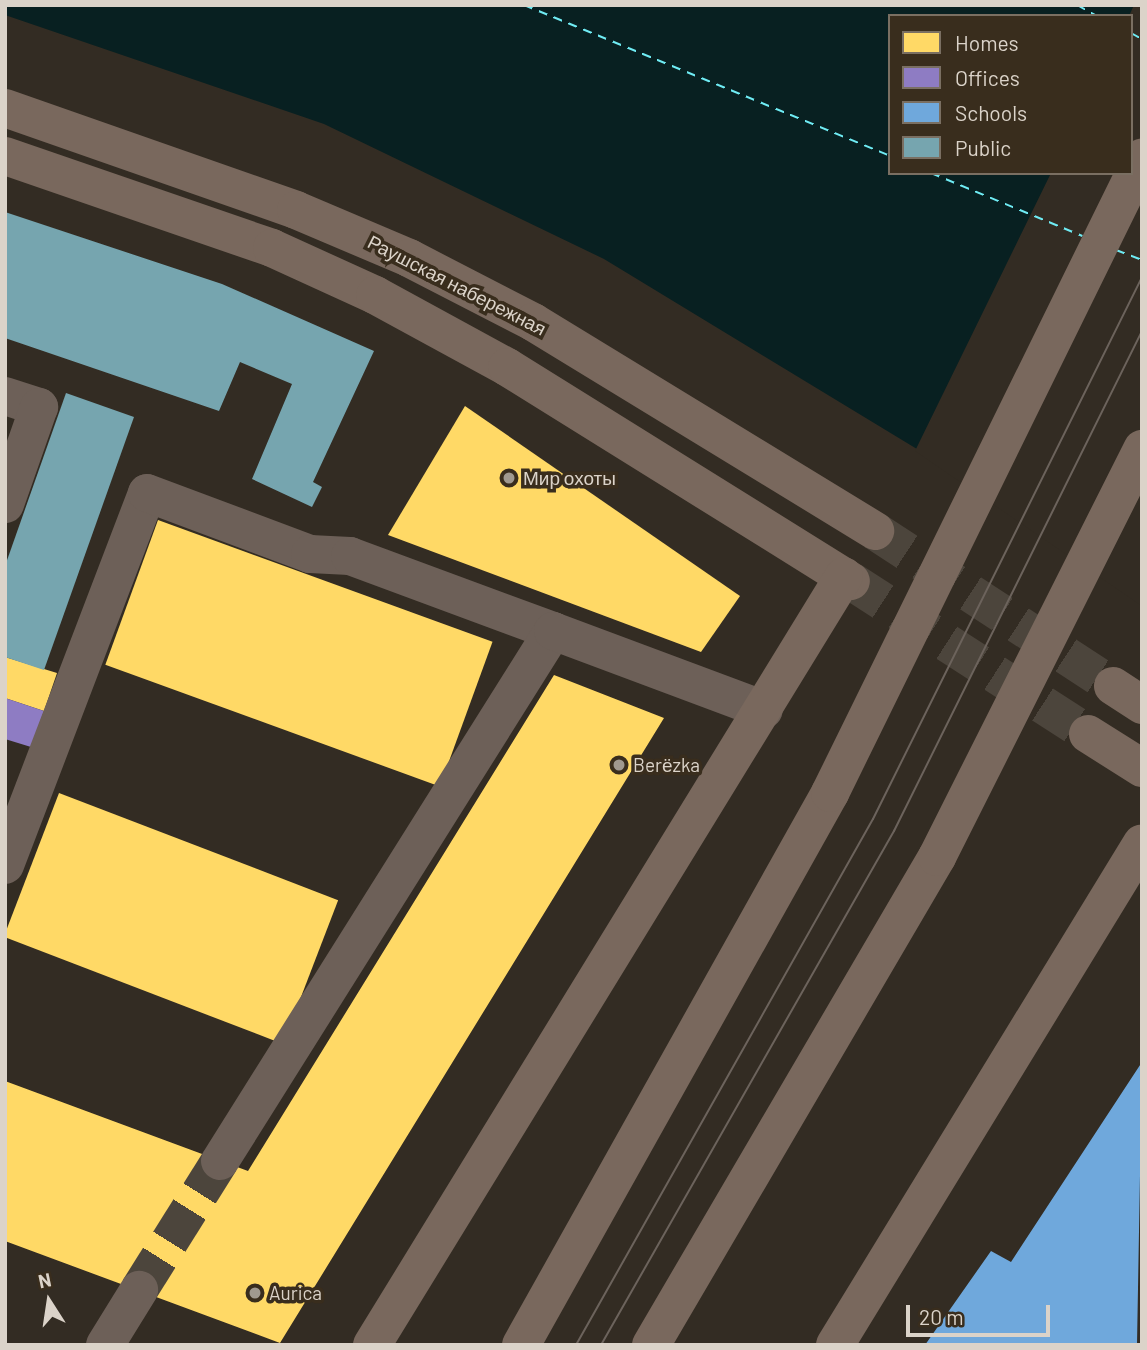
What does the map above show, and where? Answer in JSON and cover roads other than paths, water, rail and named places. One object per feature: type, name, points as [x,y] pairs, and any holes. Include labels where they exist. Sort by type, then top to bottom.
[{"type":"main road","name":"Раушская набережная","points":[[5,108],[296,210],[409,258],[533,322],[875,531]]},
{"type":"main road","points":[[5,156],[272,248],[374,295],[507,367],[847,578],[764,710],[678,837],[372,1345]]},
{"type":"main road","points":[[522,1345],[830,793],[1142,158]]},
{"type":"main road","points":[[650,1345],[937,857],[1142,449]]},
{"type":"main road","points":[[1088,734],[1142,768]]},
{"type":"main road","points":[[835,1345],[1142,843]]},
{"type":"lane","points":[[5,396],[39,407],[5,504]]},
{"type":"lane","points":[[5,865],[147,493],[310,554],[350,556],[764,710]]},
{"type":"lane","points":[[220,1161],[553,631]]},
{"type":"lane","points":[[105,1345],[139,1290]]},
{"type":"water","points":[[5,5],[1142,5],[1142,602],[940,463],[604,259],[324,124],[5,15]]},
{"type":"tunnel","points":[[875,531],[1113,686]]},
{"type":"tunnel","points":[[851,581],[1088,734]]},
{"type":"tunnel","points":[[139,1290],[220,1161]]},
{"type":"tram line","points":[[576,1345],[873,819],[1142,277]]},
{"type":"tram line","points":[[601,1345],[894,831],[1142,331]]},
{"type":"place","name":"Мир охоты","points":[[509,478]]},
{"type":"place","name":"Berёzka","points":[[619,765]]},
{"type":"place","name":"Aurica","points":[[255,1293]]}]
